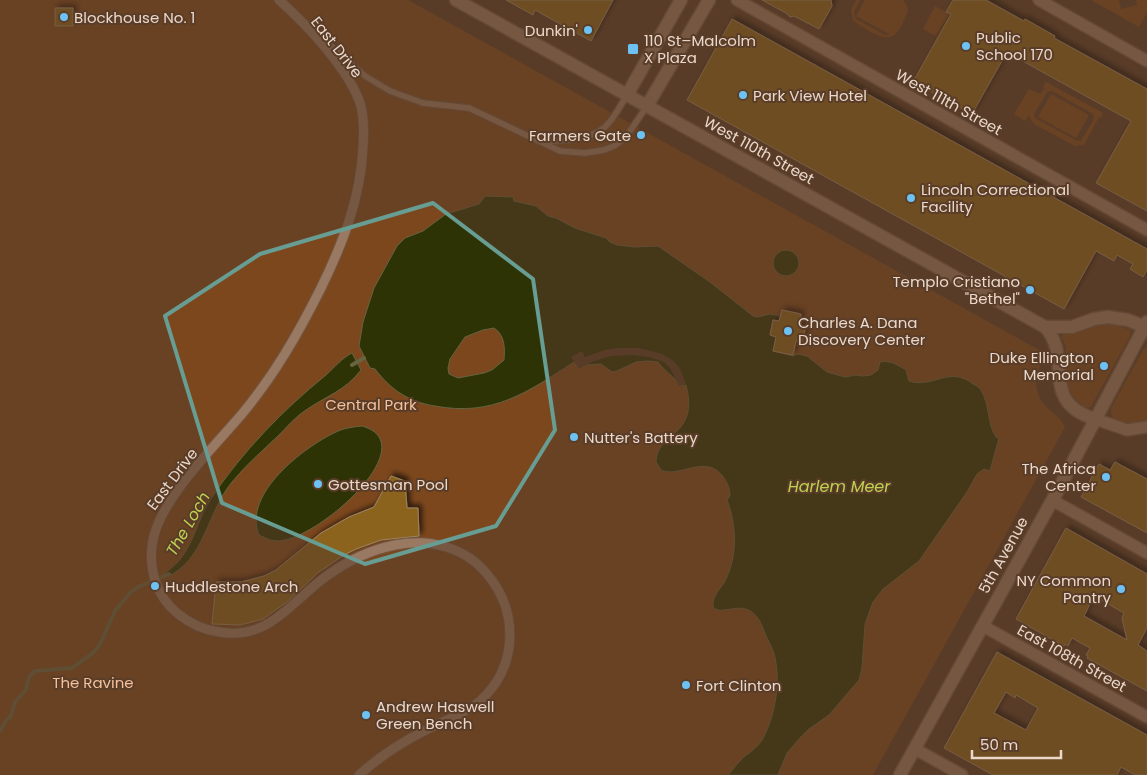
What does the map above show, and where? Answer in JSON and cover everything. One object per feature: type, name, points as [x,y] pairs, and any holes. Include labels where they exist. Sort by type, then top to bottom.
[{"type":"main road","name":"West 110th Street","points":[[456,0],[1046,327]]},
{"type":"main road","points":[[627,95],[681,0]]},
{"type":"main road","points":[[647,106],[710,0]]},
{"type":"main road","points":[[1046,327],[1072,327],[1094,319],[1108,317],[1128,320],[1146,326]]},
{"type":"main road","name":"5th Avenue","points":[[900,775],[1146,326]]},
{"type":"main road","points":[[1046,327],[1051,333],[1058,350],[1059,380],[1064,395],[1080,413],[1095,419]]},
{"type":"street","name":"East Drive","points":[[279,0],[339,67],[352,87],[360,105],[363,118],[363,156],[353,210],[331,268],[287,352],[264,386],[188,478],[160,517],[153,536],[151,562],[160,592],[175,612],[192,623],[217,632],[236,633],[253,631],[270,623],[326,576],[348,562],[373,550],[410,543],[434,544],[455,550],[479,565],[496,586],[509,612],[509,648],[504,666],[496,681],[487,694],[473,706],[407,740],[359,775]]},
{"type":"street","name":"West 111th Street","points":[[737,0],[1147,230]]},
{"type":"street","points":[[1039,0],[1147,61]]},
{"type":"street","points":[[1095,419],[1127,430],[1147,427]]},
{"type":"street","points":[[1052,500],[1147,553]]},
{"type":"street","name":"East 108th Street","points":[[983,626],[1147,717]]},
{"type":"street","points":[[915,749],[962,775]]},
{"type":"lane","points":[[303,25],[318,35],[365,76],[381,87],[411,99],[435,105],[457,106],[480,112],[560,151],[585,153],[604,150],[621,141],[626,136],[647,106]]},
{"type":"lane","points":[[540,141],[568,140],[597,132],[612,120],[627,95]]},
{"type":"highlighted area","points":[[433,203],[533,279],[555,430],[496,526],[365,564],[222,503],[165,316],[260,254]]},
{"type":"green space","name":"Central Park","points":[[0,0],[408,0],[1041,351],[1042,360],[1036,380],[1037,390],[1043,403],[1059,418],[1065,427],[873,775],[0,775]]},
{"type":"green space","points":[[856,0],[860,0],[854,12],[856,19],[885,35],[889,34],[856,16],[865,0],[903,0],[908,11],[898,31],[890,37],[884,37],[869,31],[853,20],[851,10]]},
{"type":"green space","points":[[1091,0],[1119,0],[1121,9],[1137,5],[1136,0],[1147,0],[1147,13],[1139,27]]},
{"type":"green space","points":[[935,6],[949,14],[936,36],[923,29]]},
{"type":"green space","points":[[1046,82],[1103,113],[1084,145],[1075,146],[1034,124],[1029,115],[1025,121],[1014,114],[1029,89],[1040,94],[1045,88],[1043,87]],"holes":[[[1048,91],[1052,91],[1093,114],[1094,119],[1081,141],[1077,141],[1035,118],[1034,114]]]},
{"type":"green space","points":[[1051,94],[1089,115],[1076,138],[1038,117]]},
{"type":"green space","points":[[1110,324],[1130,330],[1131,334],[1091,407],[1086,408],[1073,396],[1067,385],[1065,379],[1066,348],[1061,337],[1063,334],[1072,334],[1089,327]]},
{"type":"green space","points":[[1147,347],[1147,422],[1129,425],[1118,423],[1114,420],[1111,408],[1143,350]]},
{"type":"water","name":"Harlem Meer","points":[[485,196],[513,197],[514,201],[536,206],[548,216],[575,228],[606,238],[617,245],[635,247],[658,246],[710,282],[753,316],[758,317],[770,314],[780,316],[779,321],[773,320],[770,335],[776,337],[773,351],[793,356],[798,354],[807,356],[827,372],[845,377],[871,375],[878,370],[880,362],[891,362],[906,370],[909,381],[918,383],[956,377],[964,379],[979,388],[985,397],[993,432],[999,438],[990,471],[984,469],[977,474],[967,492],[919,561],[883,589],[873,602],[865,624],[862,668],[859,680],[829,715],[809,729],[787,753],[778,775],[728,775],[759,744],[766,732],[775,703],[777,672],[773,650],[761,623],[754,614],[747,609],[720,610],[713,607],[715,597],[729,573],[734,552],[733,520],[727,500],[730,493],[724,478],[717,471],[709,467],[701,466],[668,472],[661,470],[656,462],[658,452],[683,424],[687,415],[689,402],[686,385],[679,386],[658,362],[636,362],[612,372],[601,364],[587,365],[579,369],[574,362],[541,383],[509,399],[475,408],[456,408],[435,406],[409,398],[394,389],[375,369],[370,368],[359,346],[363,322],[374,288],[397,246],[405,238],[423,231],[446,214],[479,204]],"holes":[[[494,328],[498,331],[503,342],[504,360],[492,370],[484,373],[458,378],[449,374],[450,359],[465,337],[483,330]]]},
{"type":"water","points":[[786,250],[795,254],[799,263],[795,272],[786,276],[777,272],[773,263],[777,254]]},
{"type":"water","points":[[352,353],[361,370],[342,388],[298,416],[243,470],[224,494],[198,547],[190,559],[180,569],[167,577],[165,573],[175,565],[188,547],[206,507],[237,463],[280,416]]},
{"type":"water","name":"Gottesman Pool","points":[[362,426],[378,436],[382,451],[374,470],[359,490],[339,509],[296,537],[278,541],[259,535],[256,519],[259,504],[267,488],[279,474],[293,460],[323,439],[342,430]]},
{"type":"pier","points":[[617,348],[639,348],[662,354],[679,367],[686,384],[679,386],[670,368],[664,362],[649,357],[633,355],[611,356],[594,361],[579,369],[571,357],[582,351],[585,357]]},
{"type":"building","points":[[506,0],[613,0],[591,41],[535,10],[533,15]]},
{"type":"building","points":[[762,0],[831,0],[832,6],[819,29],[794,16],[790,17]]},
{"type":"building","points":[[953,0],[986,0],[1024,21],[1025,19],[1055,36],[1054,38],[1147,89],[1147,211],[1096,183],[1131,121],[1007,52],[972,114],[913,82],[951,14],[946,12]]},
{"type":"building","name":"Blockhouse No. 1","points":[[55,8],[73,8],[73,26],[55,26]]},
{"type":"building","points":[[732,19],[1147,249],[1147,270],[1143,277],[1130,269],[1133,264],[1117,255],[1114,261],[1096,251],[1064,309],[687,100]]},
{"type":"building","name":"Charles A. Dana Discovery Center","points":[[782,310],[801,314],[799,325],[806,326],[802,342],[796,341],[793,355],[773,351],[776,337],[770,335],[773,320],[779,321]]},
{"type":"building","points":[[1115,462],[1147,479],[1147,533],[1081,497],[1099,464],[1110,470]]},
{"type":"building","points":[[391,476],[405,481],[407,508],[418,508],[419,536],[381,540],[344,555],[319,572],[287,602],[263,619],[240,625],[212,624],[216,582],[241,582],[264,576],[276,570],[321,533],[349,517],[374,507]]},
{"type":"building","points":[[1066,528],[1147,574],[1147,628],[1138,645],[1147,651],[1147,691],[1087,658],[1088,656],[1086,655],[1090,648],[1072,638],[1068,646],[1065,644],[1064,646],[1016,619]],"holes":[[[1094,596],[1124,613],[1122,618],[1127,640],[1084,616]]]},
{"type":"building","points":[[997,652],[1147,735],[1147,775],[1135,775],[1121,767],[1117,775],[993,775],[944,748]],"holes":[[[1006,692],[1015,698],[1016,695],[1038,708],[1026,730],[994,713]]]},
{"type":"waterway","name":"The Loch","points":[[352,365],[364,358]]},
{"type":"waterway","name":"The Loch","points":[[0,731],[11,716],[15,702],[26,690],[29,677],[35,671],[72,668],[93,653],[100,644],[115,611],[130,593],[138,587],[169,574]]},
{"type":"place","name":"Blockhouse No. 1","points":[[64,17]]},
{"type":"place","name":"Dunkin'","points":[[588,30]]},
{"type":"place","name":"Public School 170","points":[[966,46]]},
{"type":"place","name":"110 St–Malcolm X Plaza","points":[[633,49]]},
{"type":"place","name":"Park View Hotel","points":[[743,95]]},
{"type":"place","name":"Farmers Gate","points":[[641,135]]},
{"type":"place","name":"Lincoln Correctional Facility","points":[[911,198]]},
{"type":"place","name":"Templo Cristiano \"Bethel\"","points":[[1030,290]]},
{"type":"place","name":"Charles A. Dana Discovery Center","points":[[788,331]]},
{"type":"place","name":"Duke Ellington Memorial","points":[[1104,366]]},
{"type":"place","name":"Nutter's Battery","points":[[574,437]]},
{"type":"place","name":"The Africa Center","points":[[1106,477]]},
{"type":"place","name":"Gottesman Pool","points":[[318,484]]},
{"type":"place","name":"Huddlestone Arch","points":[[155,586]]},
{"type":"place","name":"NY Common Pantry","points":[[1121,589]]},
{"type":"place","name":"Fort Clinton","points":[[686,685]]},
{"type":"place","name":"Andrew Haswell Green Bench","points":[[366,715]]},
{"type":"park label","name":"The Ravine","points":[[93,682]]}]
